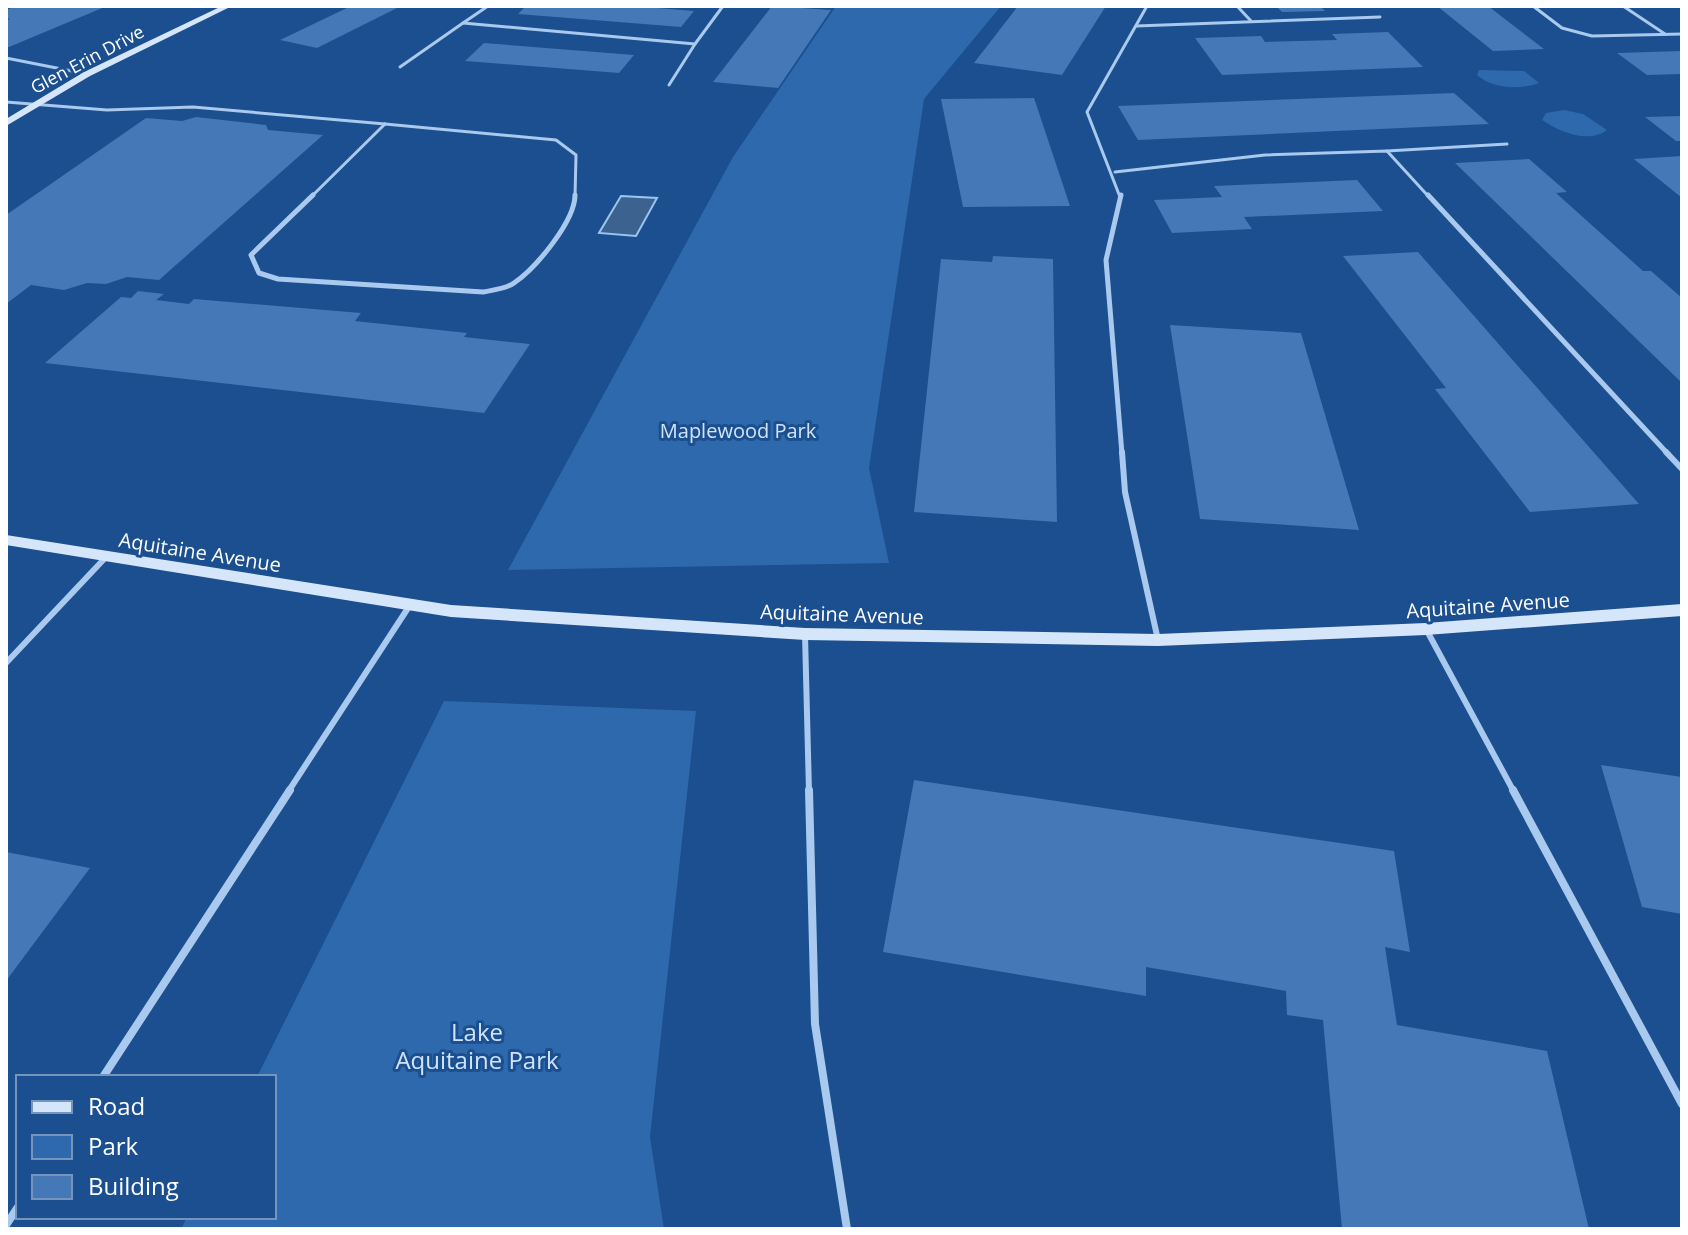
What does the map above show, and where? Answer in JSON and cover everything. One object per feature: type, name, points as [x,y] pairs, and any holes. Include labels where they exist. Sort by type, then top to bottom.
[{"type":"street","name":"Glen Erin Drive","points":[[6,123],[87,74],[228,6]]},
{"type":"street","name":"Aquitaine Avenue","points":[[6,540],[451,611],[805,634],[1158,640],[1426,629],[1682,610]]},
{"type":"lane","points":[[400,67],[488,6]]},
{"type":"lane","points":[[669,85],[723,6]]},
{"type":"lane","points":[[1147,6],[1087,112],[1115,172],[1121,193],[1106,260],[1125,492],[1158,640]]},
{"type":"lane","points":[[1237,6],[1251,21]]},
{"type":"lane","points":[[1533,6],[1562,28],[1592,36],[1682,34]]},
{"type":"lane","points":[[1623,6],[1665,34]]},
{"type":"lane","points":[[1136,26],[1380,17]]},
{"type":"lane","points":[[463,23],[695,44]]},
{"type":"lane","points":[[6,58],[87,74]]},
{"type":"lane","points":[[6,102],[107,110],[193,107],[386,124],[556,140],[576,155],[575,208],[544,254],[512,285],[483,292],[278,279],[259,273],[251,255],[386,124]]},
{"type":"lane","points":[[1115,172],[1265,155],[1507,144]]},
{"type":"lane","points":[[1387,151],[1682,469]]},
{"type":"lane","points":[[6,663],[106,557]]},
{"type":"lane","points":[[104,1075],[410,605]]},
{"type":"lane","points":[[1426,629],[1682,1104]]},
{"type":"lane","points":[[805,634],[815,1024],[847,1229]]},
{"type":"green space","name":"Maplewood Park","points":[[836,6],[1001,6],[924,99],[869,468],[889,563],[508,570],[733,157]]},
{"type":"green space","points":[[1479,70],[1524,71],[1539,83],[1523,87],[1498,86],[1477,75]]},
{"type":"green space","points":[[1564,110],[1583,114],[1607,130],[1583,136],[1557,129],[1542,120],[1546,113]]},
{"type":"green space","name":"Lake Aquitaine Park","points":[[444,701],[696,711],[650,1137],[664,1229],[181,1229],[186,1219],[276,1219],[276,1075],[258,1075]]},
{"type":"shaded area","points":[[621,196],[657,198],[636,236],[599,233]]},
{"type":"building","points":[[16,6],[107,6],[6,47],[6,21],[10,19],[6,18],[6,10]]},
{"type":"building","points":[[351,6],[401,6],[317,48],[280,40]]},
{"type":"building","points":[[526,6],[633,6],[694,11],[681,27],[518,14]]},
{"type":"building","points":[[772,6],[831,10],[778,88],[713,82]]},
{"type":"building","points":[[1018,6],[1106,6],[1062,75],[974,63]]},
{"type":"building","points":[[1276,6],[1320,6],[1325,11],[1282,12]]},
{"type":"building","points":[[1437,6],[1488,6],[1544,49],[1493,51]]},
{"type":"building","points":[[1388,32],[1423,67],[1222,75],[1195,38],[1261,36],[1265,42],[1337,40],[1332,34]]},
{"type":"building","points":[[484,43],[634,55],[619,73],[465,61]]},
{"type":"building","points":[[1682,51],[1682,74],[1647,75],[1617,53]]},
{"type":"building","points":[[1454,93],[1489,124],[1138,140],[1118,106]]},
{"type":"building","points":[[1034,98],[1070,206],[963,207],[941,99]]},
{"type":"building","points":[[1682,116],[1682,141],[1676,141],[1645,117]]},
{"type":"building","points":[[196,117],[266,125],[268,130],[323,135],[159,280],[127,277],[106,284],[87,283],[64,290],[31,285],[6,304],[6,215],[146,118],[182,121]]},
{"type":"building","points":[[1682,156],[1682,198],[1634,159]]},
{"type":"building","points":[[1529,159],[1567,192],[1556,193],[1643,271],[1651,271],[1682,298],[1682,383],[1455,163]]},
{"type":"building","points":[[1357,180],[1383,211],[1244,217],[1252,229],[1172,233],[1154,200],[1222,197],[1214,186]]},
{"type":"building","points":[[1418,252],[1639,504],[1530,512],[1435,389],[1446,388],[1343,256]]},
{"type":"building","points":[[993,256],[1053,259],[1057,522],[914,512],[941,259],[992,262]]},
{"type":"building","points":[[138,291],[164,294],[156,300],[189,304],[194,299],[361,313],[355,321],[467,333],[464,337],[530,344],[484,413],[45,363],[121,297],[131,298]]},
{"type":"building","points":[[1170,325],[1301,333],[1359,530],[1200,519]]},
{"type":"building","points":[[1601,765],[1682,777],[1682,914],[1642,907]]},
{"type":"building","points":[[914,780],[1394,851],[1410,952],[1385,947],[1397,1025],[1547,1051],[1589,1229],[1342,1229],[1323,1020],[1287,1015],[1286,991],[1146,967],[1146,996],[883,952]]},
{"type":"building","points":[[6,852],[90,868],[6,981]]}]
